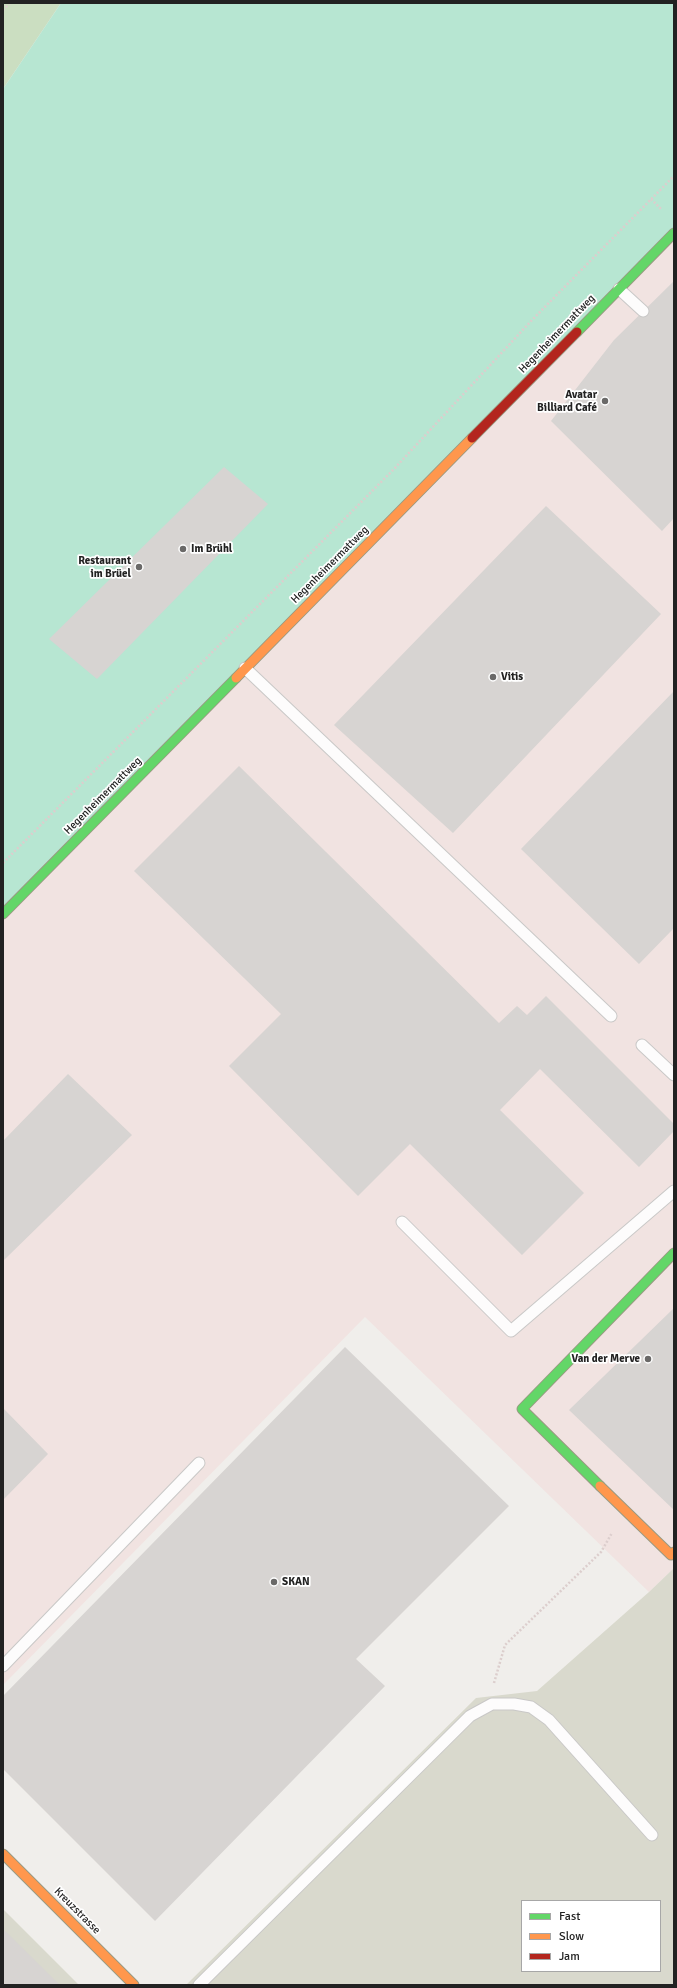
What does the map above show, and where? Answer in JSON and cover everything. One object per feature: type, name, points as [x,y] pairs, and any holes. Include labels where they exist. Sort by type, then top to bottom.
[{"type":"street","name":"Hegenheimermattweg","points":[[3,914],[674,233]]},
{"type":"street","points":[[674,1253],[522,1409],[671,1555],[674,1552]]},
{"type":"street","name":"Kreuzstrasse","points":[[3,1854],[134,1985]]},
{"type":"lane","points":[[619,289],[644,312]]},
{"type":"lane","points":[[245,668],[611,1016]]},
{"type":"lane","points":[[642,1045],[674,1075]]},
{"type":"lane","points":[[402,1222],[511,1331],[674,1191]]},
{"type":"lane","points":[[3,1666],[199,1463]]},
{"type":"lane","points":[[199,1985],[470,1716],[492,1704],[514,1704],[531,1707],[549,1720],[652,1834]]},
{"type":"path","points":[[3,10],[10,3]]},
{"type":"path","points":[[3,863],[394,469],[532,320],[674,176]]},
{"type":"path","points":[[487,1707],[505,1645],[601,1552],[613,1531],[615,1506],[618,1504]]},
{"type":"shaded area","points":[[674,233],[674,1568],[649,1592],[365,1317],[3,1685],[3,914]]},
{"type":"shaded area","points":[[674,1568],[674,1985],[186,1985],[476,1698],[537,1691]]},
{"type":"shaded area","points":[[3,1909],[79,1985],[3,1985]]},
{"type":"green space","points":[[3,3],[61,3],[3,89]]},
{"type":"green space","name":"Im Brühl","points":[[61,3],[674,3],[674,233],[3,914],[3,89]]},
{"type":"building","points":[[674,281],[674,518],[662,531],[551,421],[614,340]]},
{"type":"building","points":[[224,467],[268,504],[97,679],[49,639]]},
{"type":"building","points":[[546,506],[661,614],[453,833],[334,725]]},
{"type":"building","points":[[674,691],[674,928],[639,964],[521,849]]},
{"type":"building","points":[[239,766],[499,1023],[517,1006],[527,1015],[546,996],[674,1124],[674,1131],[639,1167],[540,1069],[500,1110],[584,1193],[522,1255],[410,1144],[358,1196],[229,1066],[281,1014],[134,871]]},
{"type":"building","points":[[68,1074],[132,1135],[3,1261],[3,1141]]},
{"type":"building","name":"Van der Merve","points":[[674,1308],[674,1510],[569,1410]]},
{"type":"building","name":"SKAN","points":[[345,1347],[509,1506],[356,1659],[385,1686],[155,1921],[3,1769],[3,1696]]},
{"type":"building","points":[[3,1408],[48,1454],[3,1500]]},
{"type":"building","points":[[3,1929],[60,1985],[3,1985]]},
{"type":"traffic: fast","points":[[577,332],[674,233]]},
{"type":"traffic: fast","points":[[3,914],[236,678]]},
{"type":"traffic: fast","points":[[600,1486],[522,1409],[674,1253]]},
{"type":"traffic: slow","points":[[236,678],[472,438]]},
{"type":"traffic: slow","points":[[600,1486],[671,1555],[674,1552]]},
{"type":"traffic: slow","points":[[3,1854],[134,1985]]},
{"type":"traffic: jam","points":[[472,438],[577,332]]},
{"type":"place","name":"Avatar Billiard Café","points":[[605,401]]},
{"type":"place","name":"Im Brühl","points":[[183,549]]},
{"type":"place","name":"Restaurant im Brüel","points":[[139,567]]},
{"type":"place","name":"Vitis","points":[[493,677]]},
{"type":"place","name":"Van der Merve","points":[[648,1359]]},
{"type":"place","name":"SKAN","points":[[274,1582]]}]
